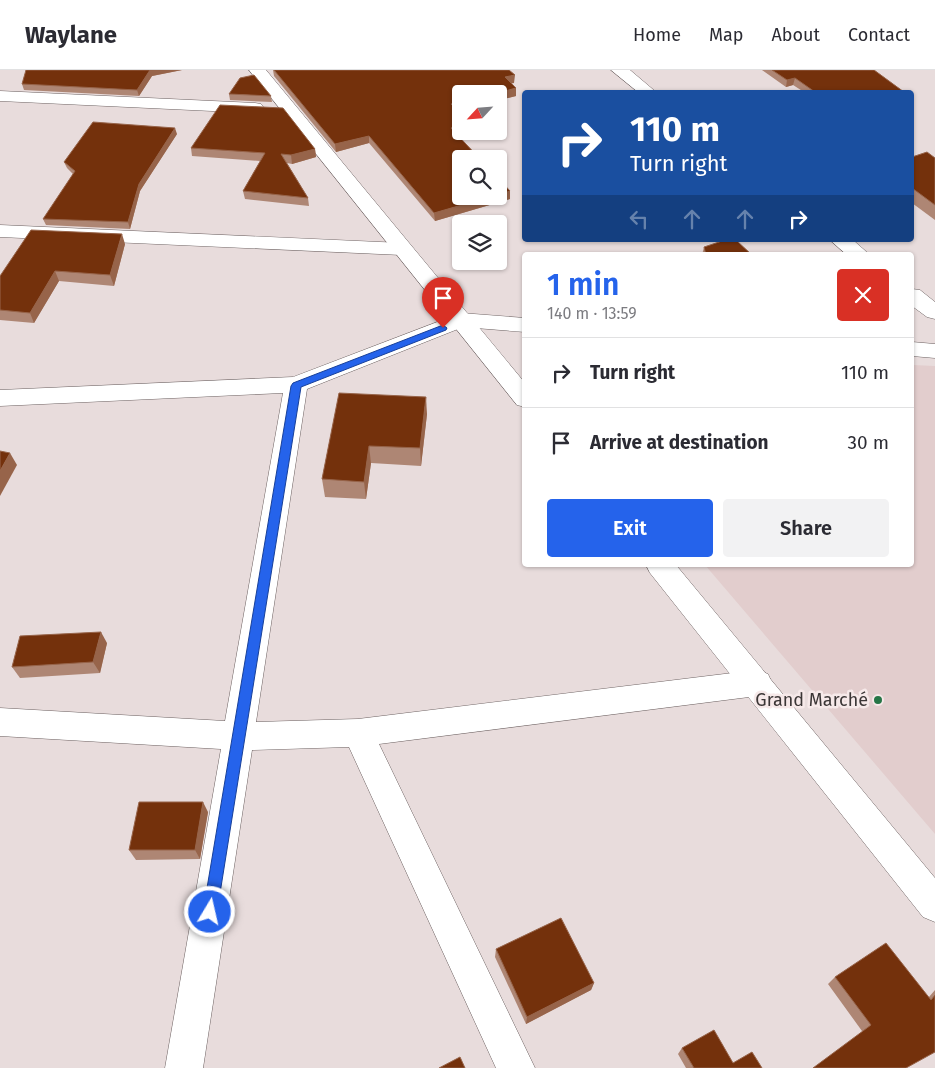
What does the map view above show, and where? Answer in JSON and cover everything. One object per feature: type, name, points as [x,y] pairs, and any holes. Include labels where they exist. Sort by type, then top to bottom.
[{"type":"street","points":[[257,70],[522,395]]},
{"type":"street","points":[[619,70],[645,90]]},
{"type":"street","points":[[0,96],[289,110]]},
{"type":"street","points":[[0,231],[402,248]]},
{"type":"street","points":[[843,242],[856,252]]},
{"type":"street","points":[[914,296],[935,312]]},
{"type":"street","points":[[0,398],[296,386],[461,320],[522,324]]},
{"type":"street","points":[[914,349],[935,351]]},
{"type":"street","points":[[184,1068],[296,386]]},
{"type":"street","points":[[662,567],[935,905]]},
{"type":"street","points":[[0,722],[239,736],[358,733],[757,683]]},
{"type":"street","points":[[358,733],[516,1068]]},
{"type":"shaded area","name":"Grand Marché","points":[[914,365],[935,366],[935,834],[707,567],[914,567]]},
{"type":"building","points":[[26,70],[150,70],[137,90],[22,84]]},
{"type":"building","points":[[274,70],[509,70],[515,75],[505,77],[516,88],[508,90],[508,85],[452,85],[452,140],[462,140],[472,150],[452,150],[452,205],[462,205],[434,213],[369,136],[335,144]]},
{"type":"building","points":[[772,70],[874,70],[901,90],[812,90],[795,78],[787,80]]},
{"type":"building","points":[[254,75],[271,96],[229,94],[240,78]]},
{"type":"building","points":[[220,105],[283,108],[315,149],[291,155],[281,154],[308,198],[243,191],[265,153],[191,148]]},
{"type":"building","points":[[93,122],[175,128],[139,184],[128,222],[43,219],[75,171],[64,162]]},
{"type":"building","points":[[927,152],[935,158],[935,205],[914,189],[914,156]]},
{"type":"building","points":[[31,230],[122,234],[110,275],[55,271],[30,313],[0,310],[0,276]]},
{"type":"building","points":[[719,242],[738,242],[749,252],[705,252],[704,247]]},
{"type":"building","points":[[339,393],[426,397],[420,448],[369,446],[364,482],[322,479]]},
{"type":"building","points":[[0,451],[10,453],[0,471]]},
{"type":"building","points":[[101,632],[93,662],[12,667],[20,636]]},
{"type":"building","points":[[139,802],[203,802],[195,850],[129,850]]},
{"type":"building","points":[[561,918],[594,983],[527,1017],[496,949]]},
{"type":"building","points":[[886,943],[931,1000],[935,995],[935,1052],[906,1068],[813,1068],[871,1025],[835,977]]},
{"type":"building","points":[[714,1030],[733,1063],[752,1052],[762,1068],[694,1068],[682,1048]]},
{"type":"building","points":[[460,1057],[465,1068],[439,1068]]},
{"type":"place","name":"Grand Marché","points":[[878,700]]},
{"type":"route","points":[[210,912],[296,386],[443,328]]}]
